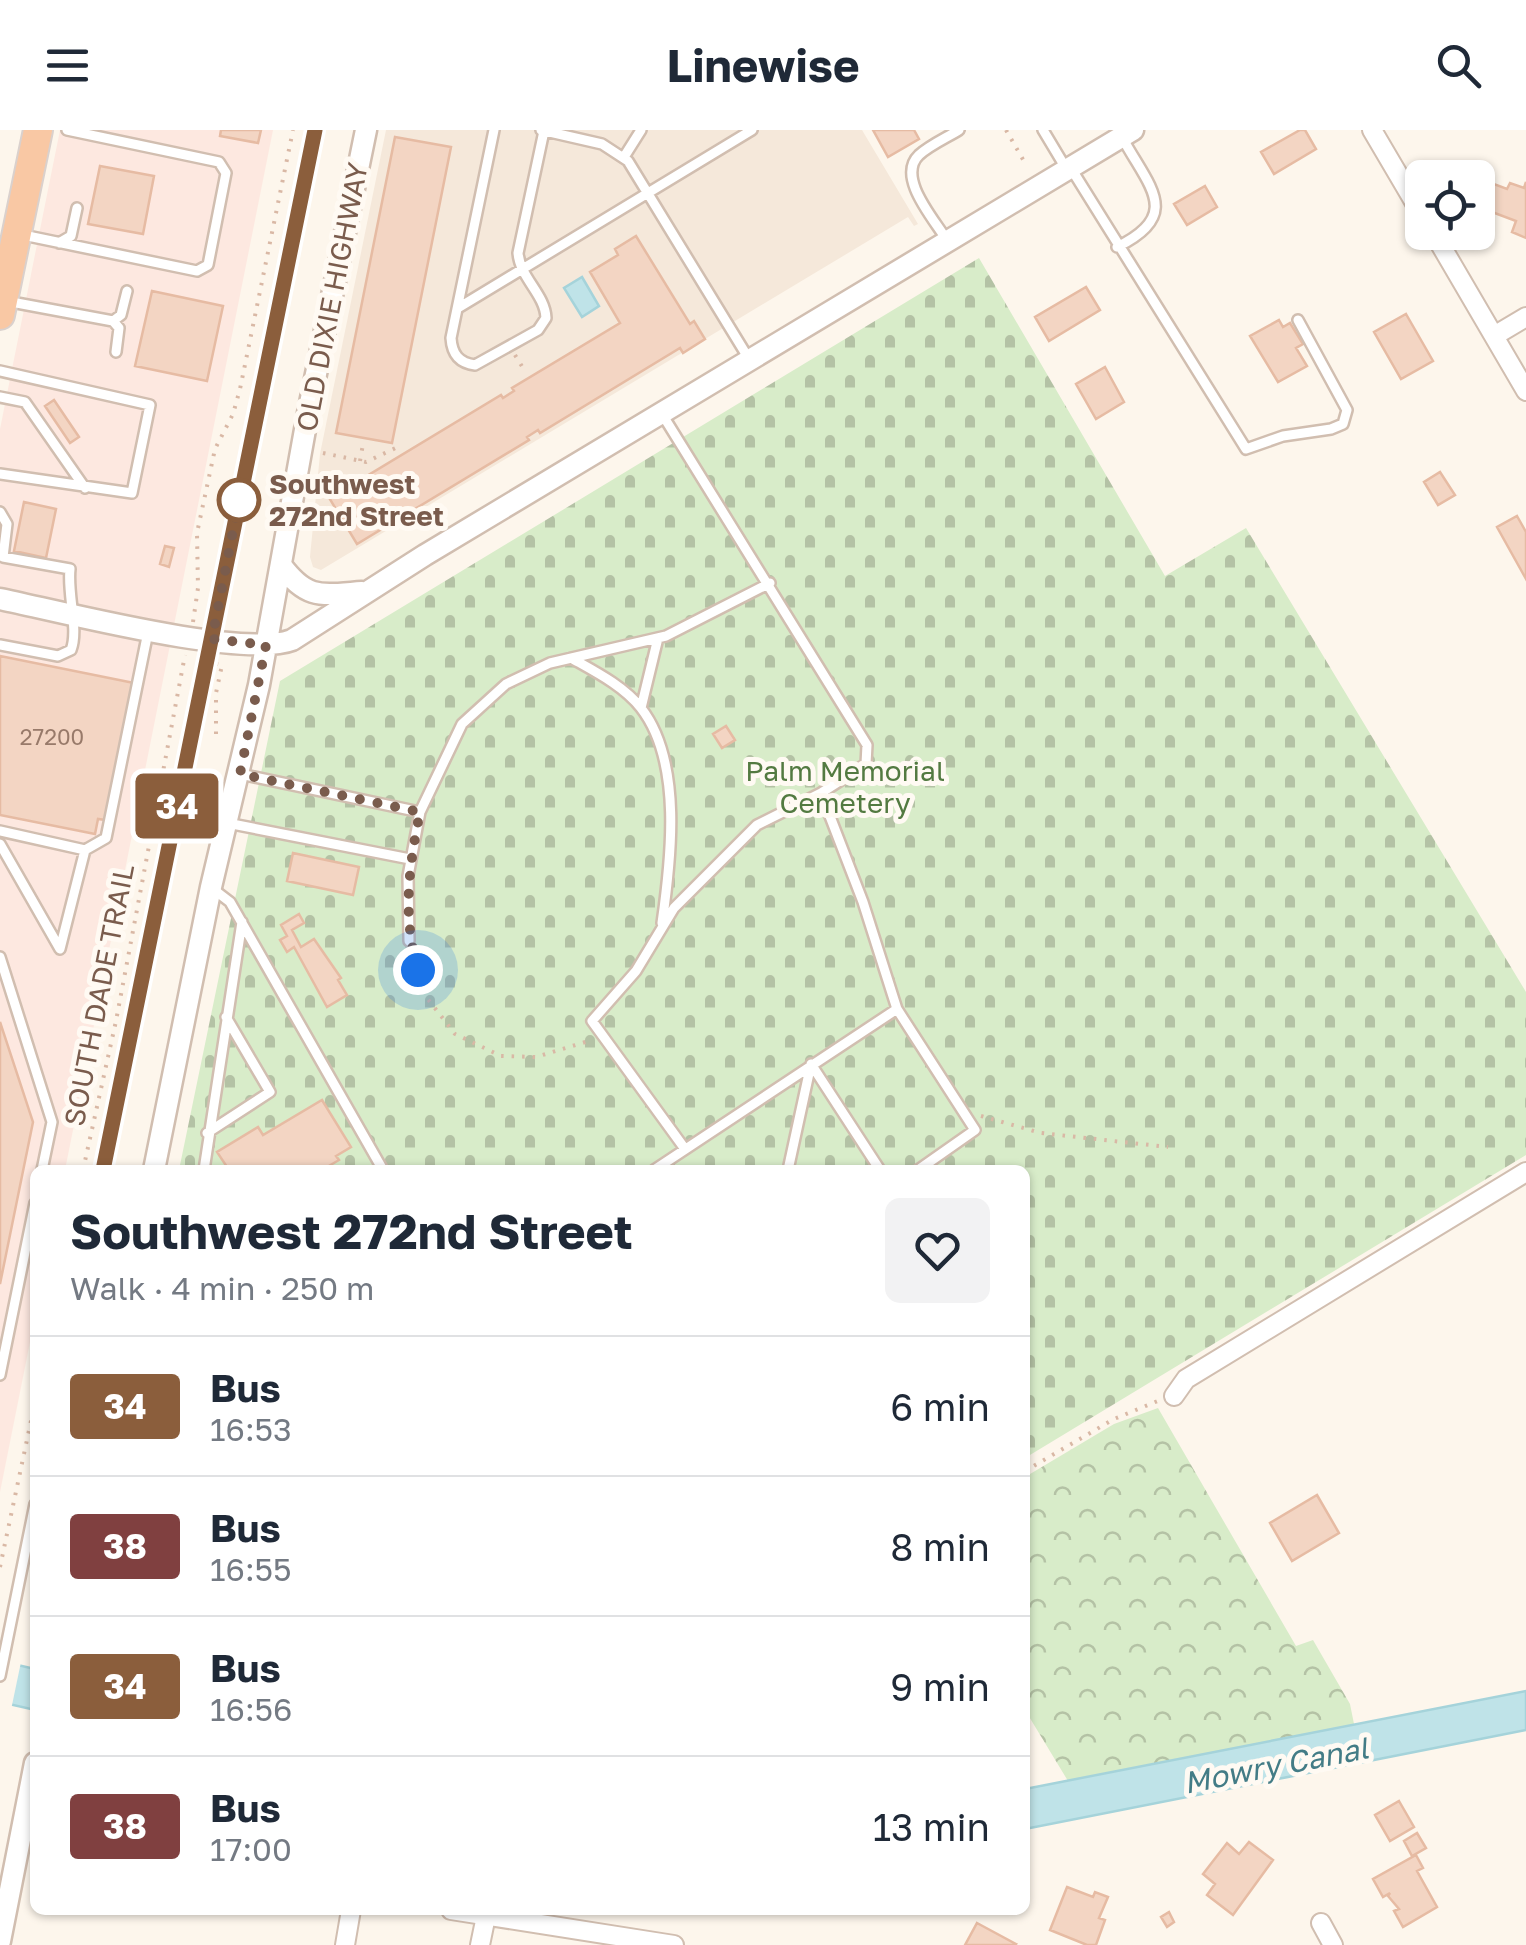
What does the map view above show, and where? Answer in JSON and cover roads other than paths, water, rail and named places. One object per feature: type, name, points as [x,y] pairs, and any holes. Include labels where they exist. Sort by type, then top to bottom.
[{"type":"highway","points":[[2,308],[34,137]]},
{"type":"street","name":"OLD DIXIE HIGHWAY","points":[[155,1165],[211,887],[240,774],[366,130]]},
{"type":"street","points":[[1372,130],[1405,186]]},
{"type":"street","points":[[0,599],[149,629],[282,644],[1127,133]]},
{"type":"street","points":[[1444,250],[1526,391]]},
{"type":"street","points":[[1494,336],[1526,317]]},
{"type":"street","points":[[281,565],[299,586],[314,594],[368,591]]},
{"type":"street","points":[[1174,1396],[1186,1379],[1526,1172]]},
{"type":"street","points":[[0,1941],[29,1823]]},
{"type":"street","points":[[345,1945],[351,1915]]},
{"type":"street","points":[[480,1945],[486,1915]]},
{"type":"street","points":[[495,1915],[615,1941],[674,1945]]},
{"type":"street","points":[[1321,1923],[1333,1945]]},
{"type":"lane","points":[[16,234],[197,270],[208,265],[226,173],[219,162],[67,130]]},
{"type":"lane","points":[[104,1165],[315,130]]},
{"type":"lane","points":[[494,130],[458,308],[452,346],[455,354],[467,364],[483,363],[538,330],[546,318],[518,253],[542,130],[595,142],[624,157],[749,359]]},
{"type":"lane","points":[[624,157],[641,130]]},
{"type":"lane","points":[[458,308],[752,130]]},
{"type":"lane","points":[[948,242],[910,170],[918,155],[959,130]]},
{"type":"lane","points":[[1043,130],[1246,450],[1283,436],[1342,424],[1347,410],[1298,320]]},
{"type":"lane","points":[[1117,246],[1152,224],[1157,207],[1127,133]]},
{"type":"lane","points":[[59,242],[71,236],[77,208]]},
{"type":"lane","points":[[2,308],[114,321],[122,315],[127,290]]},
{"type":"lane","points":[[114,321],[119,328],[116,352]]},
{"type":"lane","points":[[0,371],[150,405],[132,493],[0,474]]},
{"type":"lane","points":[[0,397],[25,402],[85,488]]},
{"type":"lane","points":[[661,412],[867,744],[866,764],[821,793],[757,825],[674,908],[636,971],[592,1021],[685,1149]]},
{"type":"lane","points":[[0,512],[8,524],[3,557],[70,569],[68,588],[75,640],[65,655],[58,656],[0,644]]},
{"type":"lane","points":[[410,941],[406,896],[420,812],[462,724],[506,684],[550,664],[658,638],[770,583]]},
{"type":"lane","points":[[0,830],[85,850],[106,838],[149,629]]},
{"type":"lane","points":[[641,708],[658,638]]},
{"type":"lane","points":[[571,658],[604,677],[641,708],[661,751],[672,812],[669,873],[660,930]]},
{"type":"lane","points":[[240,774],[420,812]]},
{"type":"lane","points":[[821,793],[863,902],[896,1008],[974,1130],[925,1165]]},
{"type":"lane","points":[[227,823],[410,859]]},
{"type":"lane","points":[[0,844],[60,949],[85,850]]},
{"type":"lane","points":[[211,887],[230,902],[380,1165]]},
{"type":"lane","points":[[204,1165],[242,922]]},
{"type":"lane","points":[[0,957],[52,1122],[43,1165]]},
{"type":"lane","points":[[661,1165],[896,1008]]},
{"type":"lane","points":[[207,1133],[270,1092],[226,1017]]},
{"type":"lane","points":[[789,1165],[811,1064]]},
{"type":"lane","points":[[811,1064],[877,1165]]},
{"type":"lane","points":[[0,1375],[30,1228]]},
{"type":"lane","points":[[0,1676],[30,1529]]},
{"type":"water","points":[[582,277],[599,306],[582,317],[564,288]]},
{"type":"water","points":[[0,1661],[30,1668],[30,1709],[0,1702]]},
{"type":"water","name":"Mowry Canal","points":[[1526,1691],[1526,1730],[1030,1828],[1030,1788]]},
{"type":"place","name":"Southwest 272nd Street","points":[[239,500]]},
{"type":"park label","name":"Palm Memorial Cemetery","points":[[845,787]]}]
